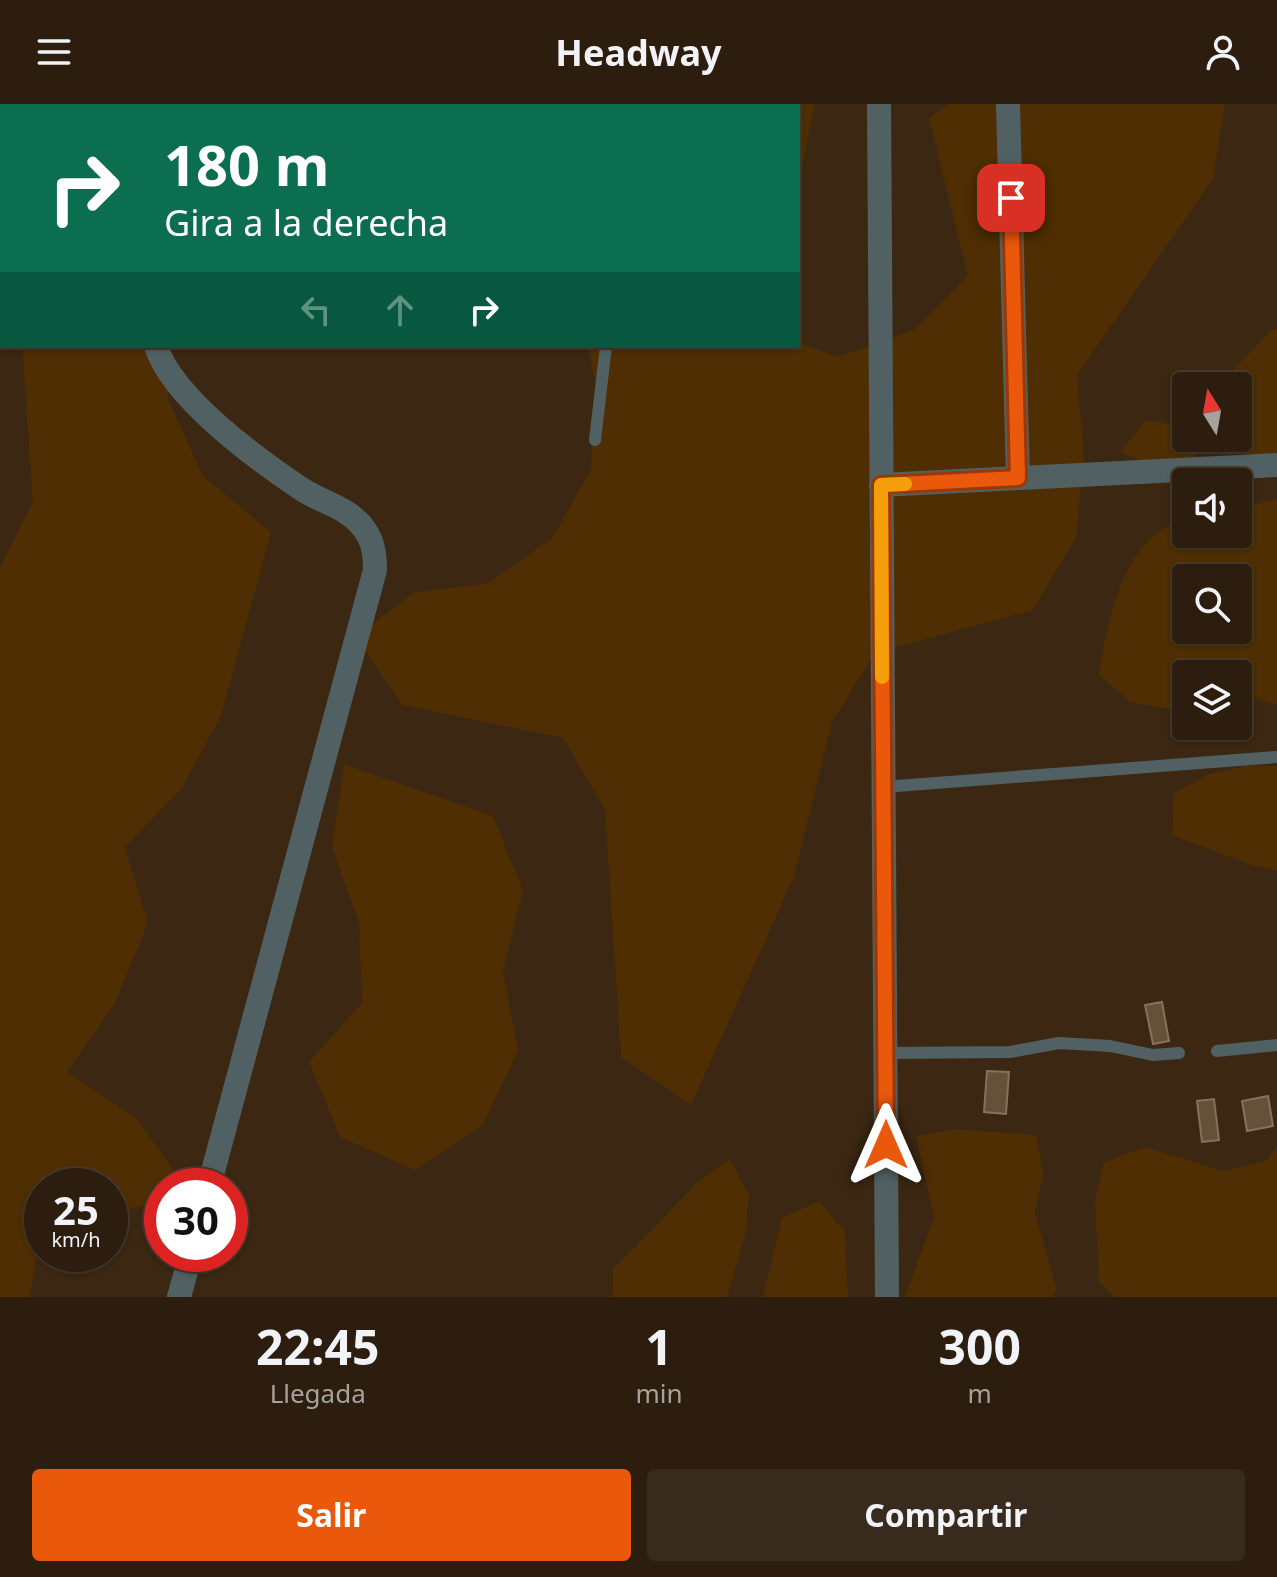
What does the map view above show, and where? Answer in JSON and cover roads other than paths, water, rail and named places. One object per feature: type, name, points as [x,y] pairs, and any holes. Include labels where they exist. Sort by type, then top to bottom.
[{"type":"street","points":[[879,104],[887,1297]]},
{"type":"street","points":[[1008,104],[1018,478]]},
{"type":"street","points":[[157,348],[178,387],[196,405],[305,492],[359,521],[375,551],[375,570],[214,1168]]},
{"type":"street","points":[[881,485],[1277,465]]},
{"type":"street","points":[[179,1297],[186,1272]]},
{"type":"lane","points":[[595,440],[606,348]]},
{"type":"lane","points":[[883,787],[1277,757]]},
{"type":"lane","points":[[885,1053],[1010,1052],[1059,1043],[1110,1046],[1153,1055],[1179,1053]]},
{"type":"lane","points":[[1217,1051],[1277,1045]]}]
